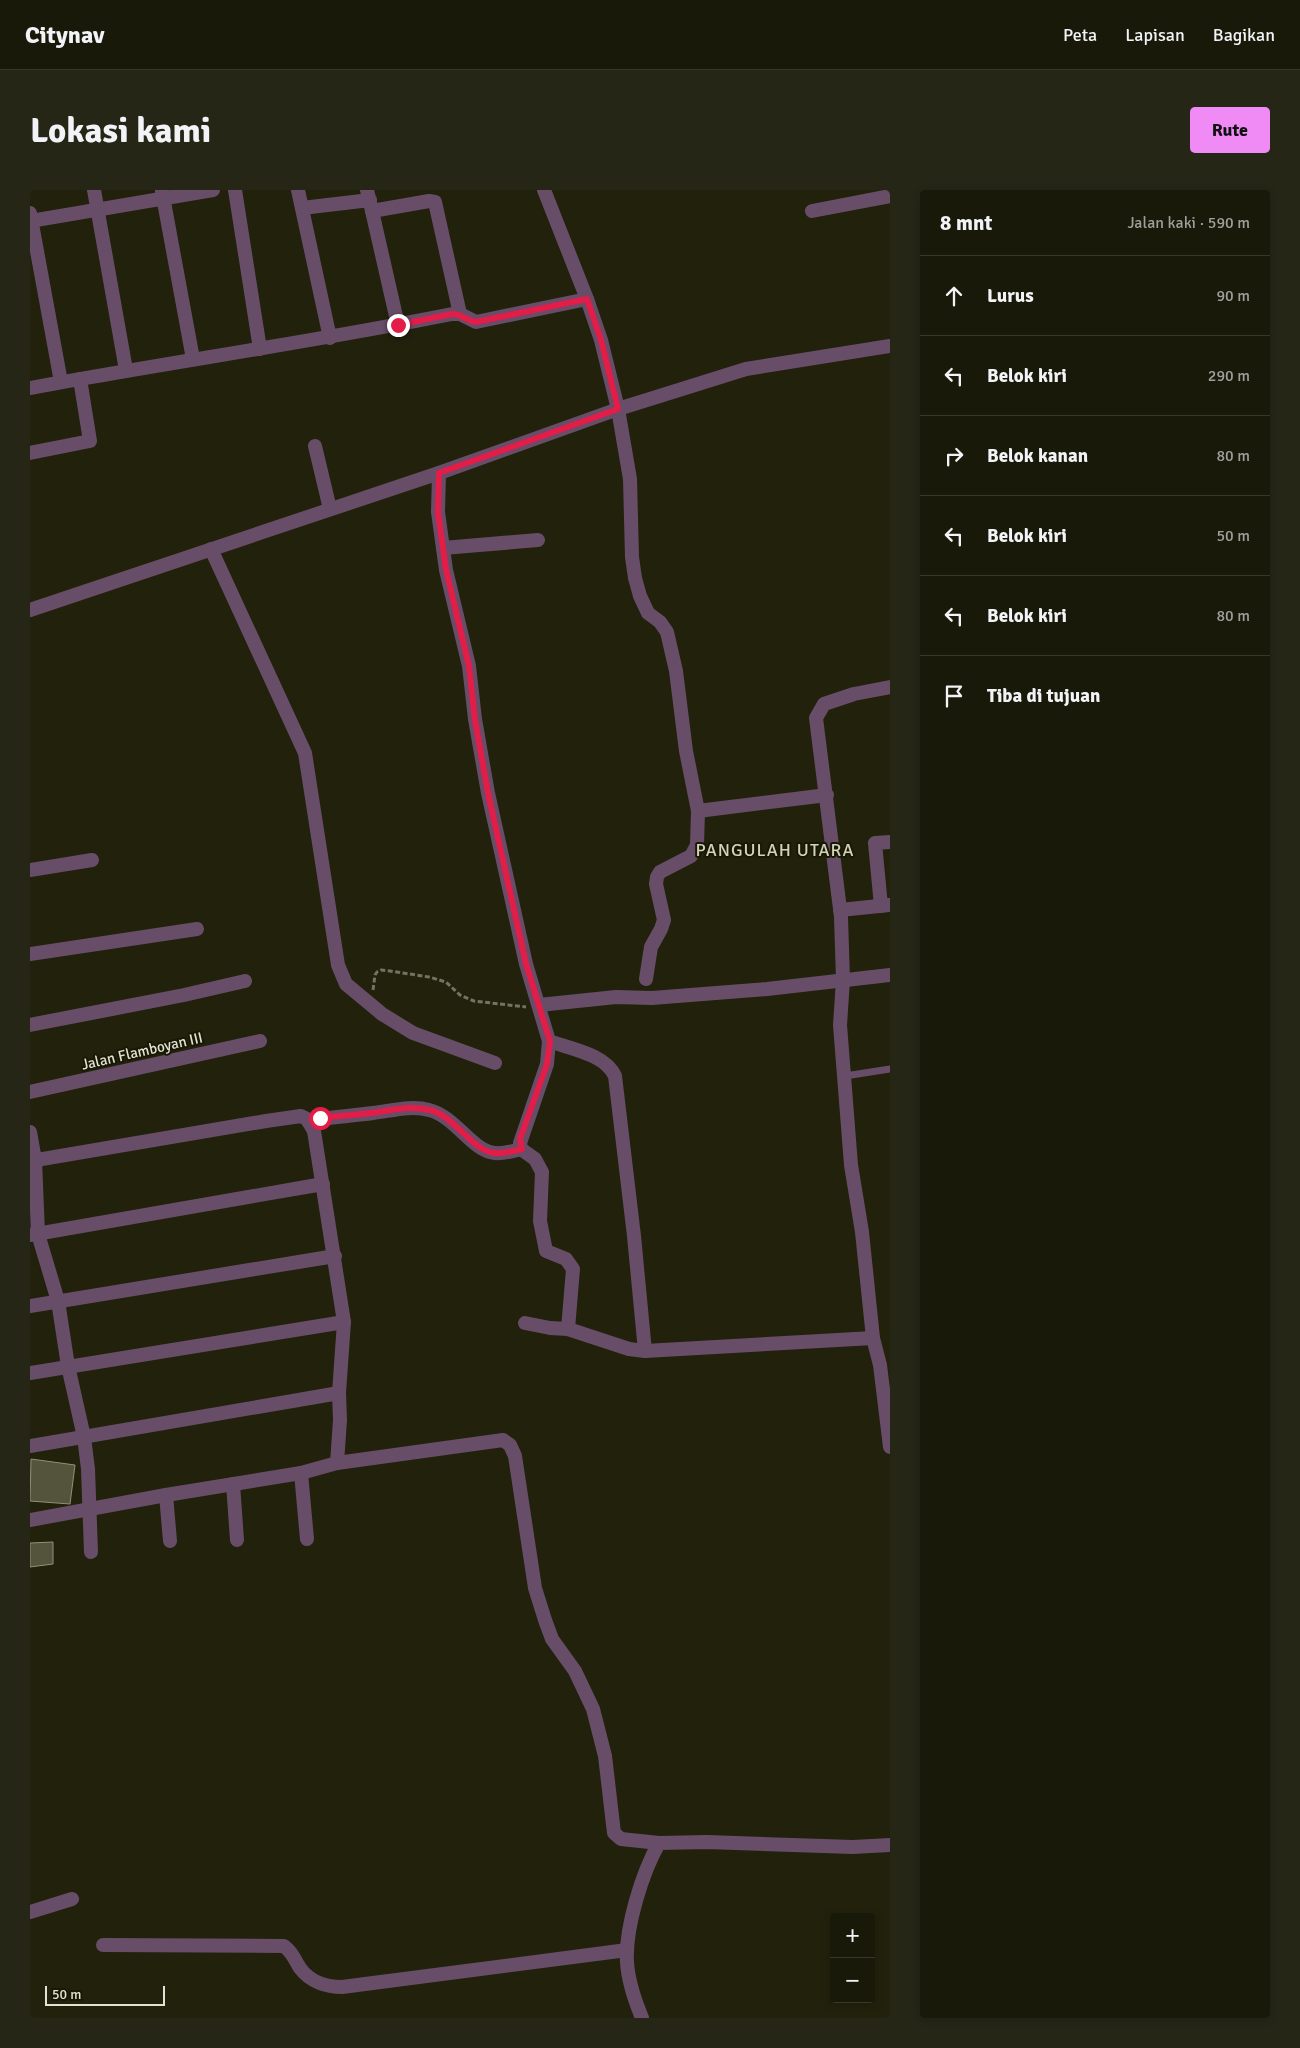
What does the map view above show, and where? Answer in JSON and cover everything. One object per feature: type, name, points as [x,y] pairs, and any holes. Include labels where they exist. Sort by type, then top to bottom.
[{"type":"street","points":[[94,190],[126,370]]},
{"type":"street","points":[[61,382],[31,218],[98,209],[163,194],[213,190]]},
{"type":"street","points":[[235,190],[260,349]]},
{"type":"street","points":[[298,190],[330,338]]},
{"type":"street","points":[[544,190],[601,340],[618,409],[630,480],[632,557],[635,578],[640,596],[648,613],[660,622],[667,632],[676,672],[686,751],[698,811],[695,852],[660,872],[657,877],[656,884],[664,920],[651,948],[646,979]]},
{"type":"street","points":[[163,194],[193,359]]},
{"type":"street","points":[[812,211],[890,196]]},
{"type":"street","points":[[302,208],[370,200],[435,202],[460,314]]},
{"type":"street","points":[[370,200],[398,325]]},
{"type":"street","points":[[30,388],[126,370],[330,338],[460,314],[476,322],[587,299]]},
{"type":"street","points":[[30,610],[439,473],[618,409],[746,370],[890,346]]},
{"type":"street","points":[[30,453],[90,441],[80,379]]},
{"type":"street","points":[[315,446],[330,509]]},
{"type":"street","points":[[439,473],[438,512],[446,570],[469,666],[475,720],[491,805],[526,964],[550,1041],[547,1064],[520,1139],[522,1149],[535,1159],[542,1172],[540,1222],[546,1251],[566,1259],[573,1269],[568,1329]]},
{"type":"street","points":[[443,548],[538,540]]},
{"type":"street","points":[[211,549],[304,753],[338,965],[346,984],[372,1007],[413,1033],[495,1063]]},
{"type":"street","points":[[890,687],[824,704],[818,711],[816,718],[840,910],[843,980],[840,1025],[851,1165],[862,1232],[873,1338],[880,1365],[890,1448]]},
{"type":"street","points":[[698,811],[827,795]]},
{"type":"street","points":[[840,910],[886,905],[875,843],[890,842]]},
{"type":"street","points":[[30,870],[92,860]]},
{"type":"street","points":[[30,954],[197,929]]},
{"type":"street","points":[[539,1005],[616,997],[652,998],[767,989],[890,975]]},
{"type":"street","points":[[30,1025],[245,982]]},
{"type":"street","name":"Jalan Flamboyan III","points":[[30,1092],[260,1041]]},
{"type":"street","points":[[550,1041],[601,1060],[612,1069],[615,1076],[633,1227],[645,1351]]},
{"type":"street","points":[[308,1121],[412,1108],[425,1109],[437,1112],[459,1128],[475,1144],[490,1152],[503,1153],[522,1149]]},
{"type":"street","points":[[33,1160],[266,1120],[302,1116],[308,1121],[314,1131],[324,1184],[344,1322],[337,1463]]},
{"type":"street","points":[[30,1132],[33,1160],[34,1234],[58,1301],[68,1366],[84,1437],[90,1508],[91,1552]]},
{"type":"street","points":[[34,1234],[324,1184]]},
{"type":"street","points":[[30,1306],[334,1256]]},
{"type":"street","points":[[30,1373],[344,1322]]},
{"type":"street","points":[[525,1324],[568,1329],[629,1349],[645,1351],[873,1338]]},
{"type":"street","points":[[30,1446],[339,1393]]},
{"type":"street","points":[[30,1520],[90,1508],[301,1473],[337,1463],[503,1440],[510,1445],[514,1456],[535,1588],[552,1639],[575,1671],[593,1709],[605,1756],[614,1833],[621,1839],[659,1843],[707,1842],[853,1847],[890,1845]]},
{"type":"street","points":[[301,1473],[307,1539]]},
{"type":"street","points":[[233,1484],[237,1540]]},
{"type":"street","points":[[166,1495],[170,1541]]},
{"type":"street","points":[[642,2018],[627,1964],[627,1950],[629,1932],[646,1871],[659,1843]]},
{"type":"street","points":[[30,1912],[72,1899]]},
{"type":"street","points":[[103,1946],[284,1946],[293,1953],[301,1969],[328,1987],[342,1987],[627,1950]]},
{"type":"lane","points":[[845,1076],[890,1069]]},
{"type":"path","points":[[372,1007],[375,975],[381,970],[413,974],[446,982],[460,996],[474,1001],[504,1004],[518,1008],[539,1005]]},
{"type":"building","points":[[31,1459],[75,1465],[70,1504],[30,1501]]},
{"type":"building","points":[[53,1542],[53,1564],[30,1567],[30,1543]]},
{"type":"district","name":"PANGULAH UTARA","points":[[775,850]]},
{"type":"route","points":[[320,1118],[403,1108],[420,1108],[437,1112],[459,1128],[482,1149],[496,1154],[522,1149],[520,1139],[544,1074],[550,1041],[526,964],[488,793],[475,720],[473,688],[469,666],[446,570],[438,512],[439,473],[618,409],[601,340],[587,299],[476,322],[460,314],[452,314],[398,325]]}]
